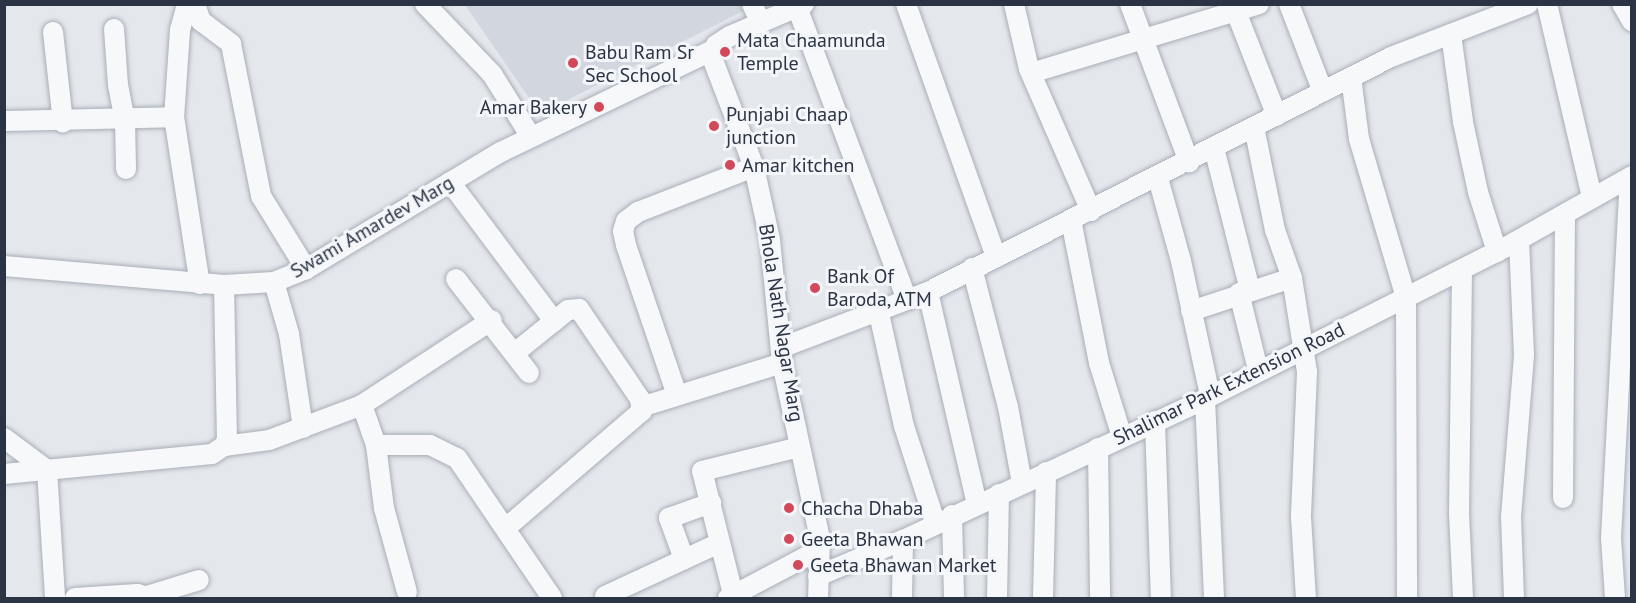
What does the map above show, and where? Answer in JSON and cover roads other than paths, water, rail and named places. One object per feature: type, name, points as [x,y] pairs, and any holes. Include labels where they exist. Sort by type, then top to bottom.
[{"type":"street","points":[[187,4],[180,30],[174,117],[200,284]]},
{"type":"street","points":[[195,4],[201,21],[231,44],[261,196],[306,269]]},
{"type":"street","points":[[426,4],[492,74],[531,137]]},
{"type":"street","points":[[752,4],[761,22]]},
{"type":"street","points":[[906,4],[996,257]]},
{"type":"street","points":[[1014,4],[1031,73],[1091,212]]},
{"type":"street","points":[[1130,4],[1189,162]]},
{"type":"street","points":[[1031,73],[1235,8],[1259,4]]},
{"type":"street","points":[[1289,4],[1323,92]]},
{"type":"street","points":[[641,406],[677,396],[783,355],[878,309],[906,297],[928,292],[972,268],[1091,212],[1352,77],[1528,4]]},
{"type":"street","points":[[1547,4],[1592,198]]},
{"type":"street","points":[[1622,4],[1632,21]]},
{"type":"street","points":[[801,6],[906,297]]},
{"type":"street","name":"Swami Amardev Marg","points":[[4,266],[200,284],[274,282],[306,269],[450,182],[531,137],[711,53],[761,22],[801,6]]},
{"type":"street","points":[[1235,8],[1277,116]]},
{"type":"street","points":[[114,29],[118,85],[125,120],[126,169]]},
{"type":"street","points":[[53,32],[54,73],[63,122]]},
{"type":"street","points":[[1451,34],[1468,146],[1497,252]]},
{"type":"street","name":"Bhola Nath Nagar Marg","points":[[711,53],[754,167],[770,240],[783,355],[819,550],[818,598]]},
{"type":"street","points":[[1352,77],[1359,139],[1406,298],[1407,598]]},
{"type":"street","points":[[4,121],[63,122],[174,117]]},
{"type":"street","points":[[1254,127],[1275,230],[1292,278],[1307,372],[1301,517],[1306,598]]},
{"type":"street","points":[[1214,148],[1245,291],[1258,370]]},
{"type":"street","points":[[677,396],[626,244],[623,231],[626,221],[638,212],[754,167]]},
{"type":"street","points":[[1615,598],[1611,538],[1626,327],[1631,176]]},
{"type":"street","name":"Shalimar Park Extension Road","points":[[818,576],[903,540],[1207,397],[1304,346],[1497,252],[1631,176]]},
{"type":"street","points":[[1158,178],[1191,311],[1207,397],[1214,598]]},
{"type":"street","points":[[450,182],[554,321]]},
{"type":"street","points":[[1563,498],[1565,214]]},
{"type":"street","points":[[1071,220],[1099,363],[1122,437]]},
{"type":"street","points":[[1514,598],[1512,517],[1524,355],[1519,240]]},
{"type":"street","points":[[972,268],[1008,407],[1022,483]]},
{"type":"street","points":[[1462,270],[1459,513],[1463,598]]},
{"type":"street","points":[[1191,311],[1245,291],[1292,278]]},
{"type":"street","points":[[456,279],[492,320],[529,373]]},
{"type":"street","points":[[274,282],[289,334],[303,428]]},
{"type":"street","points":[[224,285],[227,439],[224,446]]},
{"type":"street","points":[[928,292],[976,504]]},
{"type":"street","points":[[516,352],[574,307],[583,312],[641,406]]},
{"type":"street","points":[[878,309],[904,426],[944,519],[954,598]]},
{"type":"street","points":[[4,474],[212,454],[224,446],[269,440],[362,405],[492,320]]},
{"type":"street","points":[[362,405],[376,445],[384,508],[407,592]]},
{"type":"street","points":[[507,527],[637,417],[641,406]]},
{"type":"street","points":[[1155,421],[1161,598]]},
{"type":"street","points":[[4,438],[47,470],[55,598]]},
{"type":"street","points":[[376,445],[430,445],[457,458],[507,527],[552,598]]},
{"type":"street","points":[[800,447],[702,471],[732,597],[819,550]]},
{"type":"street","points":[[1098,448],[1100,598]]},
{"type":"street","points":[[1043,598],[1046,472]]},
{"type":"street","points":[[997,598],[999,494]]},
{"type":"street","points":[[684,559],[669,518],[711,503]]},
{"type":"street","points":[[902,598],[903,540]]},
{"type":"street","points":[[605,596],[719,543]]},
{"type":"street","points":[[75,598],[152,597],[199,580]]},
{"type":"place","name":"Mata Chaamunda Temple","points":[[725,52]]},
{"type":"place","name":"Babu Ram Sr Sec School","points":[[573,63]]},
{"type":"place","name":"Amar Bakery","points":[[599,107]]},
{"type":"place","name":"Punjabi Chaap junction","points":[[714,126]]},
{"type":"place","name":"Amar kitchen","points":[[730,165]]},
{"type":"place","name":"Bank Of Baroda, ATM","points":[[815,288]]},
{"type":"place","name":"Chacha Dhaba","points":[[789,508]]},
{"type":"place","name":"Geeta Bhawan","points":[[789,539]]},
{"type":"place","name":"Geeta Bhawan Market","points":[[798,565]]}]
